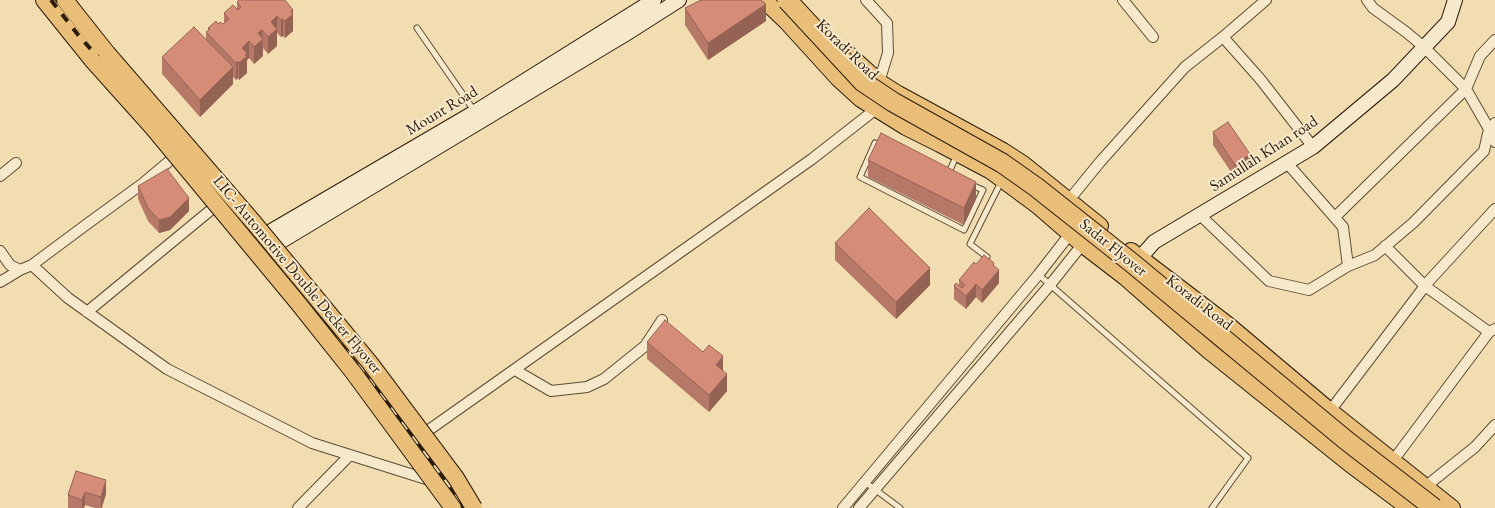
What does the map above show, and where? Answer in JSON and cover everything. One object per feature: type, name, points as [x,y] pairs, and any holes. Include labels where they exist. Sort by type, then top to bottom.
[{"type":"highway","name":"Sadar Flyover","points":[[778,0],[859,90],[912,123],[973,153],[1026,188],[1280,396],[1422,508]]},
{"type":"highway","name":"Sadar Flyover","points":[[787,0],[863,82],[893,102],[1002,163],[1036,187],[1132,263],[1347,440],[1434,508]]},
{"type":"main road","name":"LIC- Automotive Double Decker Flyover","points":[[44,0],[93,61],[154,128],[298,303],[353,372],[453,508]]},
{"type":"main road","name":"LIC- Automotive Double Decker Flyover","points":[[65,0],[370,363],[456,478],[474,508]]},
{"type":"main road","points":[[764,0],[787,22],[838,78],[861,98],[906,127],[991,171],[1037,205],[1076,239],[1125,277],[1208,350],[1401,505]]},
{"type":"main road","name":"Koradi Road","points":[[798,0],[857,63],[879,82],[1023,164],[1140,258],[1228,325],[1392,462],[1452,508]]},
{"type":"street","name":"Mount Road","points":[[245,246],[475,112],[654,0]]},
{"type":"street","points":[[254,258],[679,0]]},
{"type":"street","points":[[866,0],[887,23],[888,53],[879,82]]},
{"type":"street","points":[[1124,0],[1153,37]]},
{"type":"street","points":[[1069,200],[1100,162],[1185,67],[1266,0]]},
{"type":"street","points":[[1367,0],[1373,8],[1424,47],[1466,89],[1492,126],[1495,142]]},
{"type":"street","name":"Samullah Khan road","points":[[1140,258],[1154,242],[1313,147],[1392,80],[1424,47],[1448,22],[1455,0]]},
{"type":"street","points":[[1223,37],[1261,80],[1313,147]]},
{"type":"street","points":[[1335,218],[1466,89],[1480,56],[1495,40]]},
{"type":"street","points":[[107,52],[123,62],[369,353],[480,508]]},
{"type":"street","points":[[93,61],[101,80],[173,158],[212,209],[245,246],[348,372],[447,508]]},
{"type":"street","points":[[426,432],[812,160],[876,109]]},
{"type":"street","points":[[1200,215],[1269,281],[1309,290],[1348,266],[1374,256],[1413,223],[1484,151],[1492,126]]},
{"type":"street","points":[[0,282],[20,270],[32,266],[142,184],[173,158]]},
{"type":"street","points":[[0,176],[16,163]]},
{"type":"street","points":[[1287,163],[1343,227],[1348,266]]},
{"type":"street","points":[[87,312],[212,209]]},
{"type":"street","points":[[1330,411],[1425,286],[1495,209]]},
{"type":"street","points":[[843,508],[1038,275],[1076,239],[1092,220]]},
{"type":"street","points":[[859,508],[1050,285],[1076,239],[1092,220]]},
{"type":"street","points":[[1385,246],[1425,286],[1492,330],[1392,462]]},
{"type":"street","points":[[0,251],[10,265],[20,270]]},
{"type":"street","points":[[32,266],[68,298],[167,369],[312,443],[426,479]]},
{"type":"street","points":[[515,370],[551,391],[587,387],[604,379],[645,346],[662,320]]},
{"type":"street","points":[[1425,487],[1475,447],[1495,425]]},
{"type":"street","points":[[298,508],[350,455]]},
{"type":"street","points":[[1401,505],[1406,472]]},
{"type":"lane","points":[[417,28],[475,112]]},
{"type":"lane","points":[[875,143],[948,175],[983,190],[964,230],[860,177],[875,143]]},
{"type":"lane","points":[[948,175],[957,153]]},
{"type":"lane","points":[[987,257],[970,244],[1002,179]]},
{"type":"lane","points":[[1038,275],[1248,458],[1212,508]]},
{"type":"lane","points":[[865,482],[900,508]]},
{"type":"building","points":[[239,0],[285,0],[293,10],[291,11],[293,14],[285,21],[277,16],[271,22],[277,29],[268,37],[262,30],[258,33],[263,39],[254,47],[249,41],[242,48],[247,53],[245,55],[247,56],[239,63],[238,61],[236,63],[206,32],[216,21],[218,24],[220,22],[223,24],[229,19],[224,13],[233,5],[238,10],[241,7],[237,2]]},
{"type":"building","points":[[701,0],[761,0],[766,4],[708,43],[685,8]]},
{"type":"building","points":[[194,27],[233,67],[200,100],[162,57]]},
{"type":"building","points":[[1228,122],[1250,154],[1235,165],[1213,132]]},
{"type":"building","points":[[881,133],[976,182],[964,208],[868,160]]},
{"type":"building","points":[[167,169],[189,198],[170,217],[159,220],[148,208],[138,186]]},
{"type":"building","points":[[869,208],[930,268],[896,302],[835,243]]},
{"type":"building","points":[[984,255],[999,270],[982,290],[976,284],[966,296],[954,286],[956,283],[962,288],[965,285],[959,280],[974,262],[976,264]]},
{"type":"building","points":[[665,320],[703,352],[709,345],[723,356],[716,365],[727,374],[709,395],[647,342]]},
{"type":"building","points":[[76,471],[106,480],[101,497],[85,492],[82,500],[68,495]]},
{"type":"railway","points":[[51,0],[79,36],[150,115],[292,283],[400,419],[463,508]]}]
